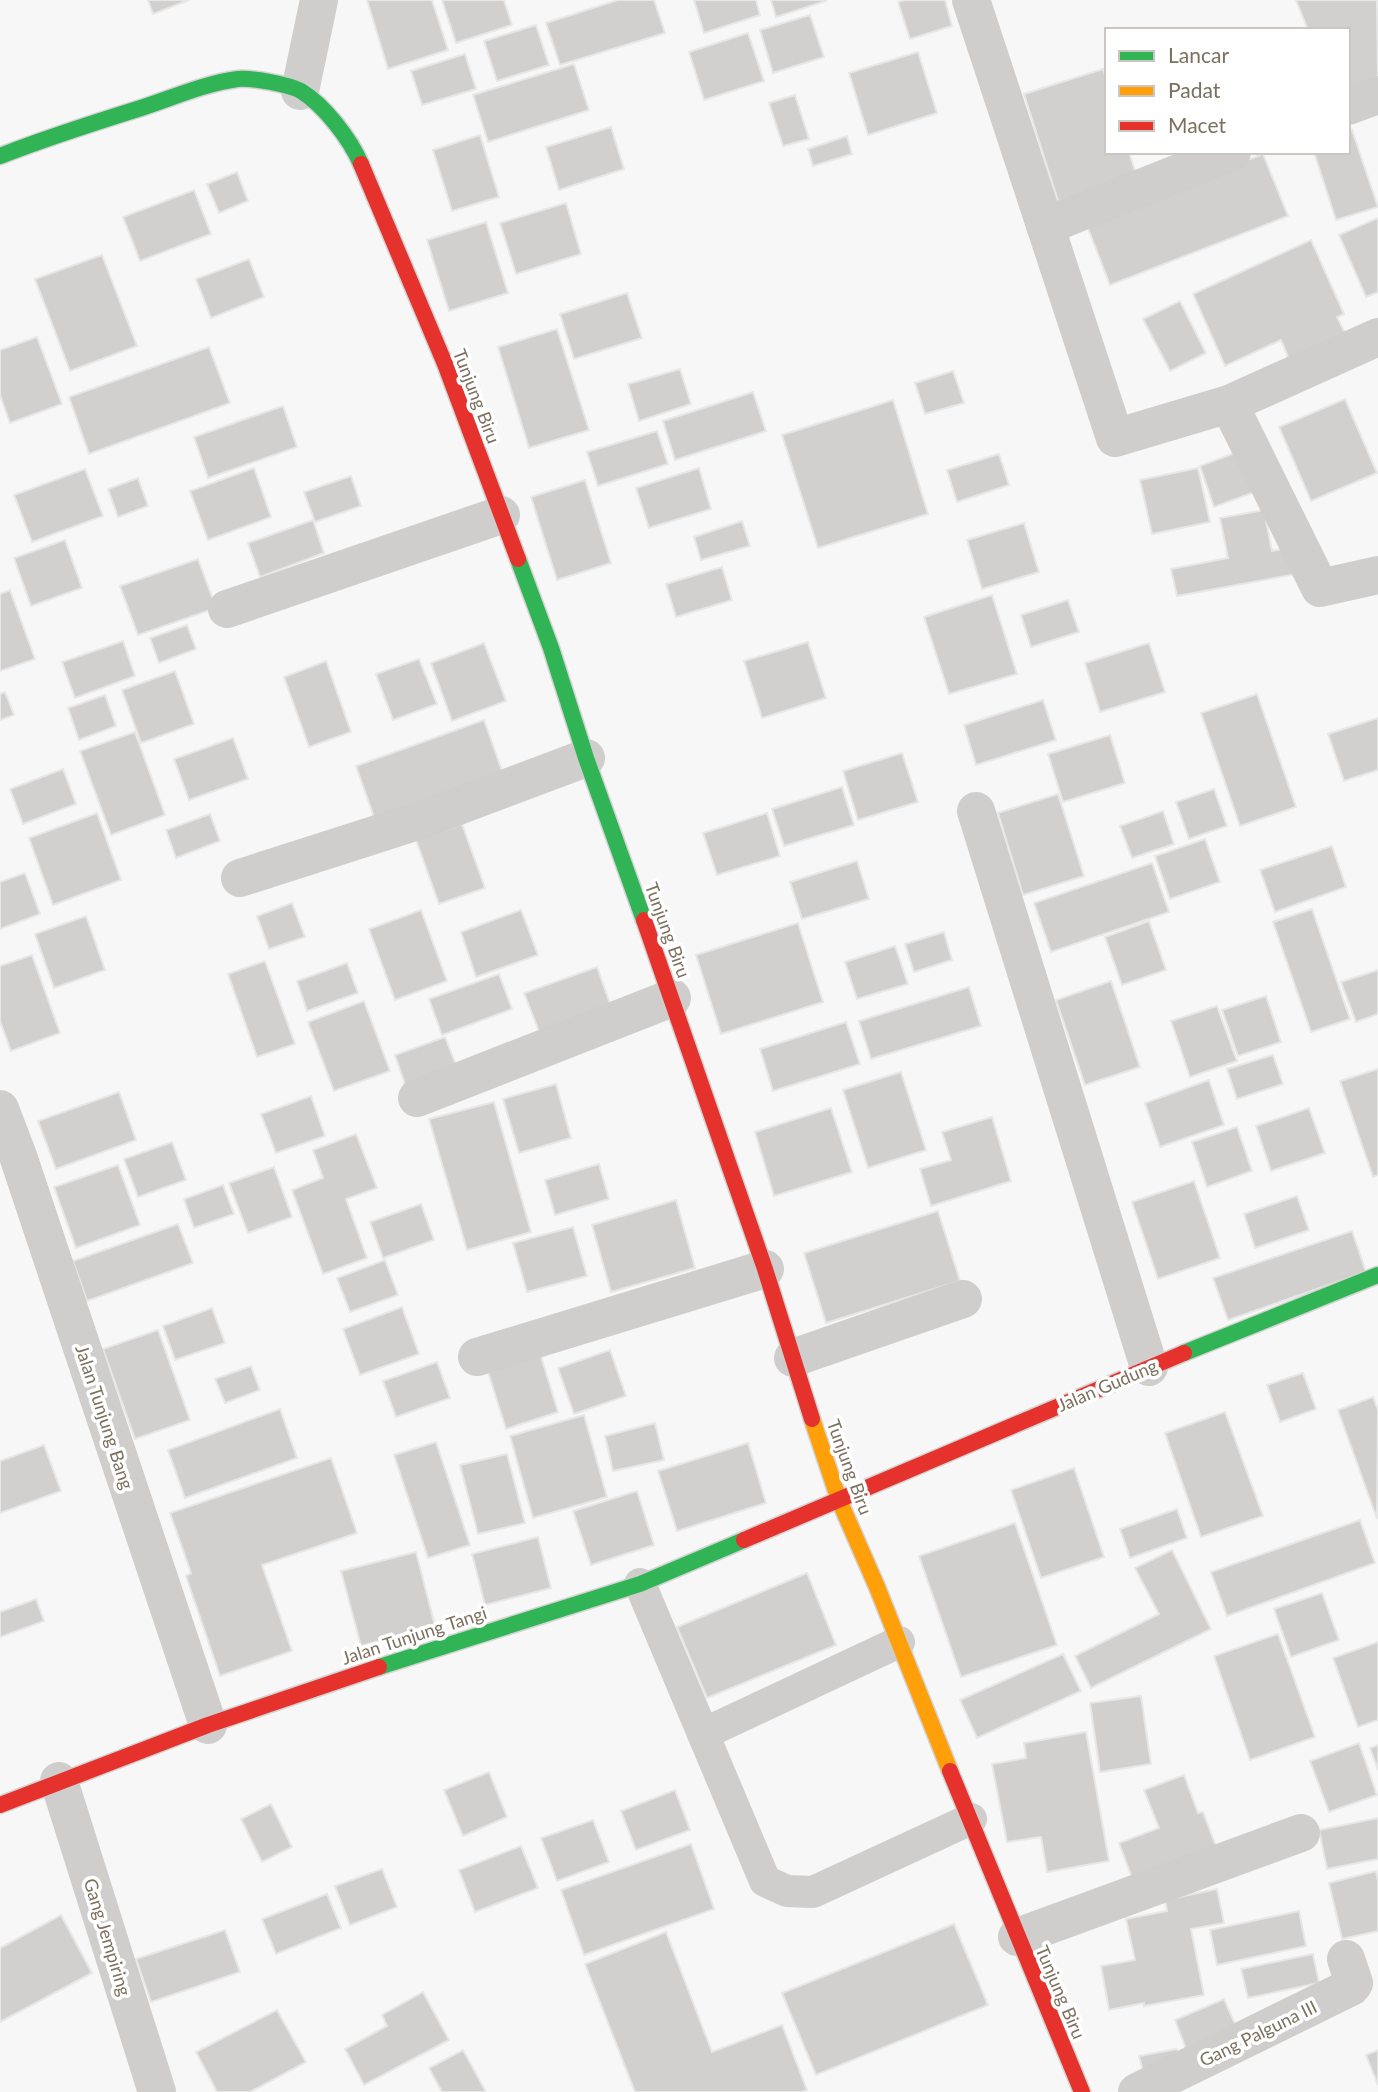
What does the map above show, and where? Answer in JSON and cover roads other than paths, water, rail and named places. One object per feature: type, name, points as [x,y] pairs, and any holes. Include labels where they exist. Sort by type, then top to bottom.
[{"type":"street","points":[[300,90],[319,0]]},
{"type":"street","points":[[971,0],[1115,438],[1229,404],[1378,337]]},
{"type":"street","name":"Tunjung Biru","points":[[0,156],[64,132],[240,79],[270,82],[300,90],[331,118],[354,148],[445,364],[551,648],[586,758],[765,1269],[839,1500],[1082,2092]]},
{"type":"street","points":[[1350,105],[1378,95]]},
{"type":"street","points":[[1045,226],[1227,154]]},
{"type":"street","points":[[1229,404],[1320,588],[1378,575]]},
{"type":"street","points":[[226,608],[501,515]]},
{"type":"street","points":[[240,878],[421,820],[586,758]]},
{"type":"street","points":[[976,811],[1149,1367]]},
{"type":"street","points":[[417,1098],[672,998]]},
{"type":"street","name":"Jalan Tunjung Bang","points":[[0,1109],[208,1725]]},
{"type":"street","points":[[477,1357],[765,1269]]},
{"type":"street","name":"Jalan Gudung","points":[[839,1500],[1149,1367],[1378,1275]]},
{"type":"street","points":[[793,1358],[962,1299]]},
{"type":"street","name":"Jalan Tunjung Tangi","points":[[0,1805],[208,1725],[415,1654],[640,1584],[839,1500]]},
{"type":"street","name":"Gang Jempiring","points":[[60,1781],[157,2092]]},
{"type":"street","points":[[1017,1937],[1301,1833]]},
{"type":"street","name":"Gang Palguna III","points":[[1137,2092],[1351,1987],[1354,1983],[1346,1959]]},
{"type":"lane","points":[[640,1584],[765,1881],[787,1891],[813,1892],[971,1819]]},
{"type":"lane","points":[[703,1734],[899,1642]]}]
